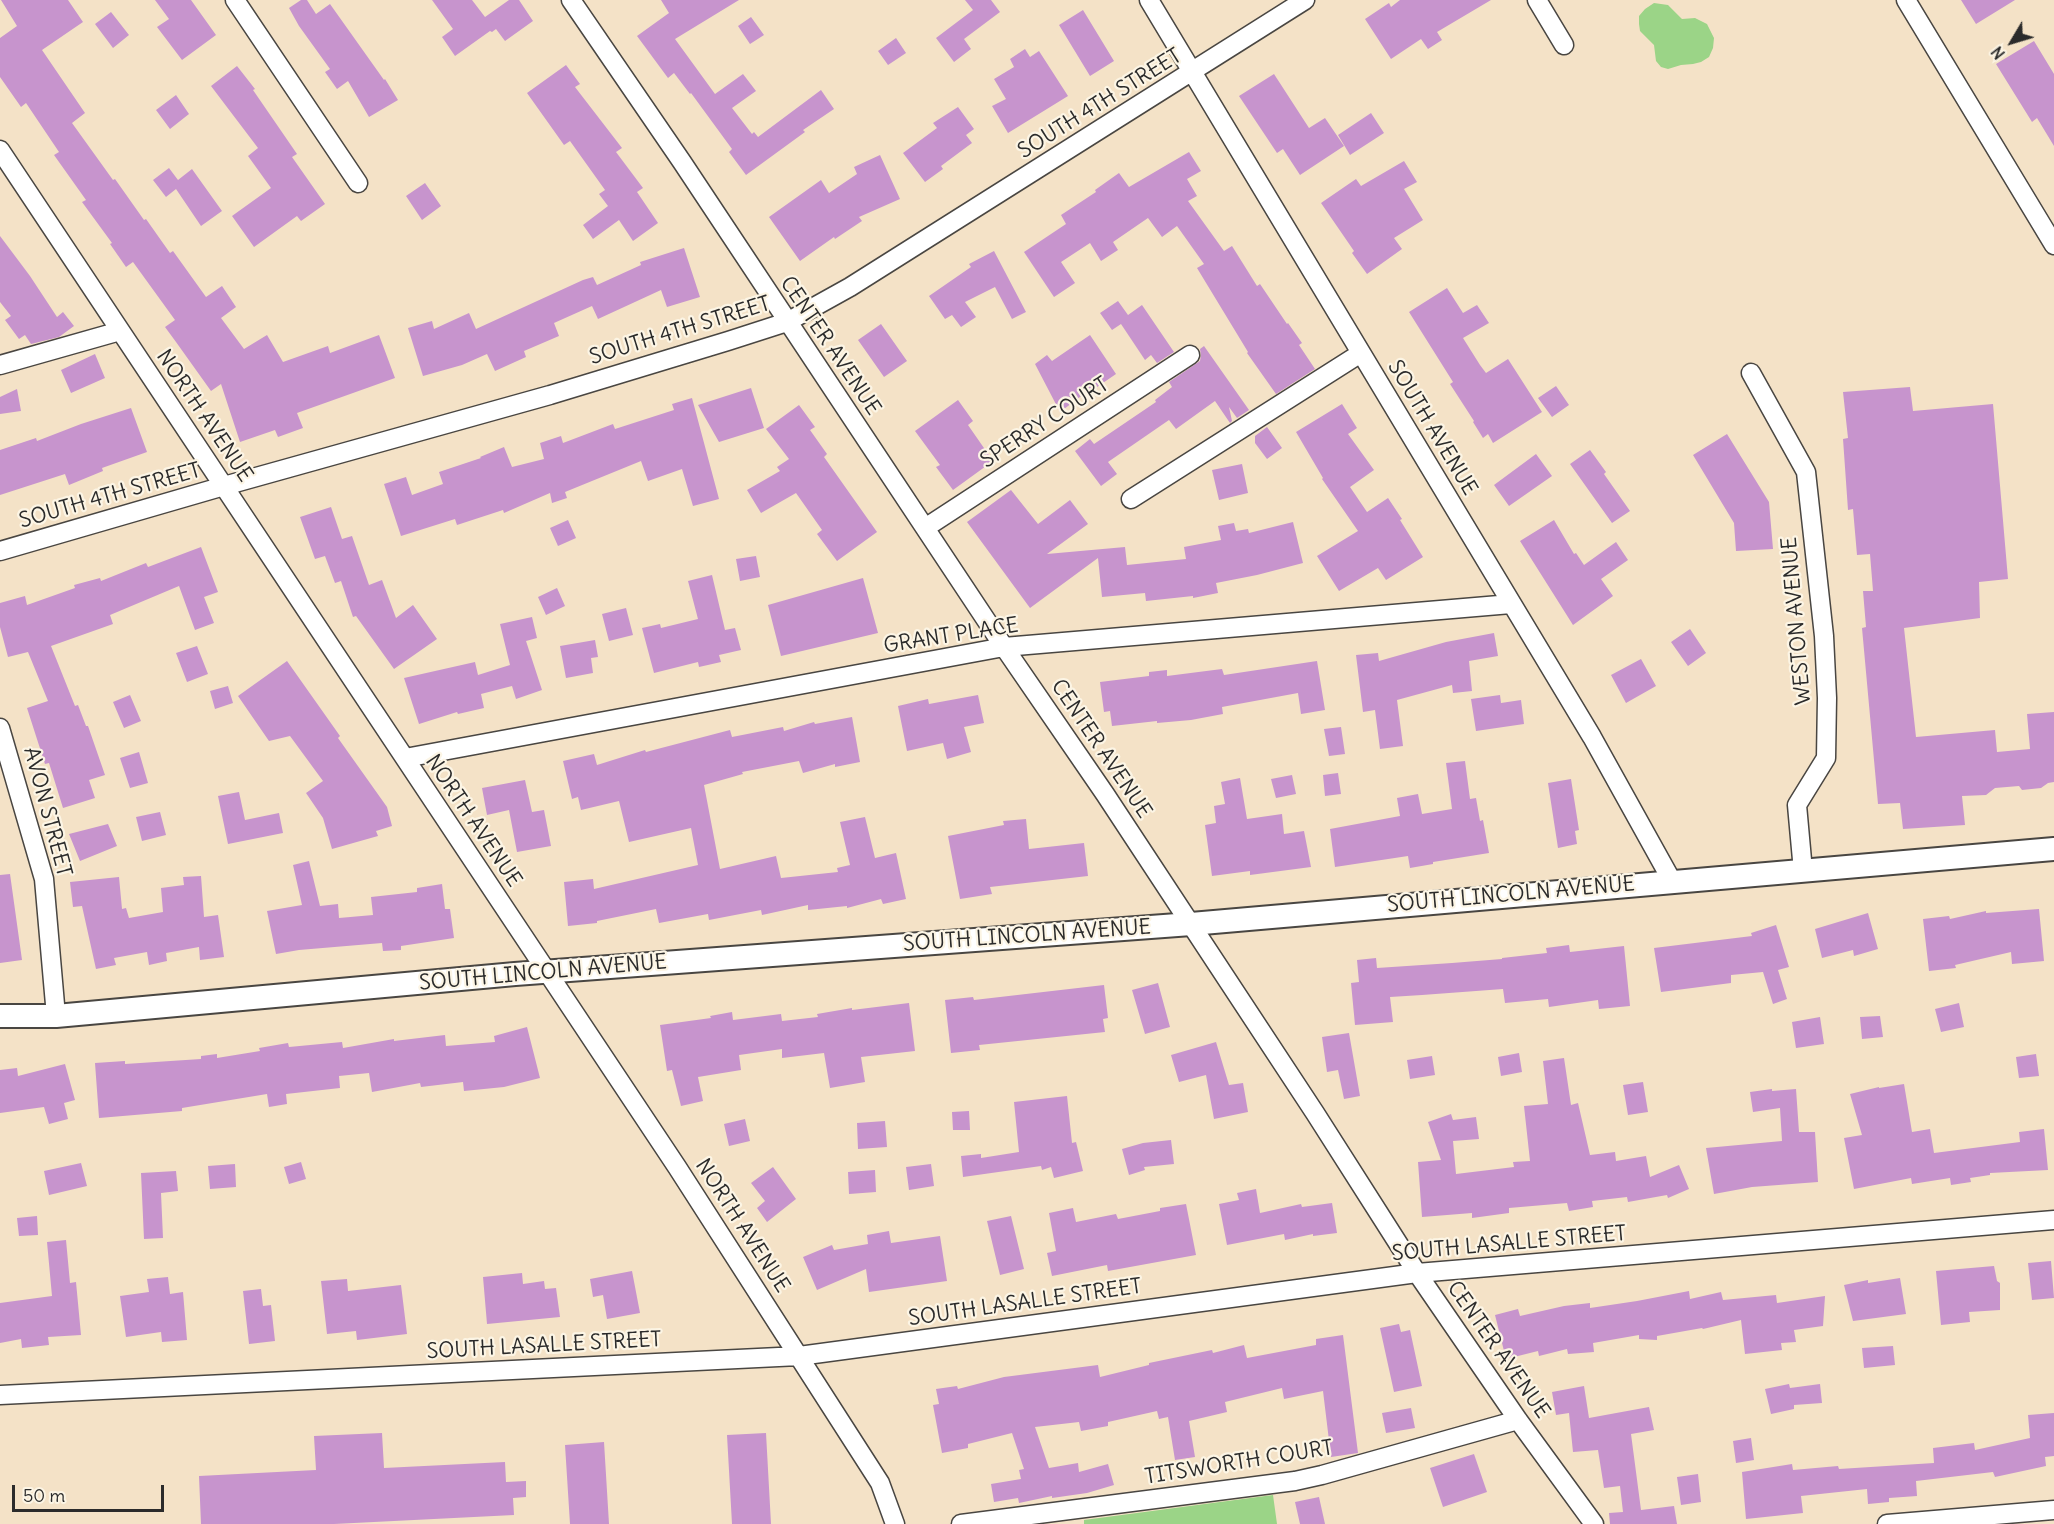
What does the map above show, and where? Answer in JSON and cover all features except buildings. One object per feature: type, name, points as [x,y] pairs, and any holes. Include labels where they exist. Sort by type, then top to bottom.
[{"type":"street","points":[[235,0],[358,183]]},
{"type":"street","name":"SOUTH AVENUE","points":[[1149,0],[1592,736],[1672,881]]},
{"type":"street","name":"SOUTH 4TH STREET","points":[[0,551],[550,394],[728,342],[787,322],[850,286],[1305,0]]},
{"type":"street","points":[[1537,0],[1564,45]]},
{"type":"street","points":[[1906,0],[2054,245]]},
{"type":"street","name":"CENTER AVENUE","points":[[575,1],[1004,647],[1105,794],[1417,1273],[1594,1524]]},
{"type":"street","name":"NORTH AVENUE","points":[[0,150],[677,1167],[880,1483],[895,1524]]},
{"type":"street","points":[[0,365],[120,331]]},
{"type":"street","points":[[1131,499],[1361,352]]},
{"type":"street","name":"SPERRY COURT","points":[[925,528],[1190,355]]},
{"type":"street","name":"WESTON AVENUE","points":[[1751,373],[1806,472],[1824,636],[1827,698],[1826,758],[1797,805],[1803,871]]},
{"type":"street","name":"GRANT PLACE","points":[[405,758],[1004,647],[1511,604]]},
{"type":"street","name":"AVON STREET","points":[[0,728],[44,879],[56,1016]]},
{"type":"street","name":"SOUTH LINCOLN AVENUE","points":[[0,1016],[56,1016],[547,972],[1191,924],[2054,849]]},
{"type":"street","name":"SOUTH LASALLE STREET","points":[[0,1395],[800,1356],[1417,1273],[2054,1220]]},
{"type":"street","name":"TITSWORTH COURT","points":[[961,1524],[1295,1481],[1518,1419]]},
{"type":"street","points":[[1887,1524],[2054,1510]]},
{"type":"green space","points":[[1654,3],[1668,5],[1682,19],[1695,18],[1707,24],[1714,38],[1709,57],[1693,64],[1668,69],[1661,67],[1656,61],[1654,45],[1640,31],[1639,24],[1639,16]]},
{"type":"green space","points":[[1273,1495],[1277,1524],[1084,1524],[1084,1520]]}]
